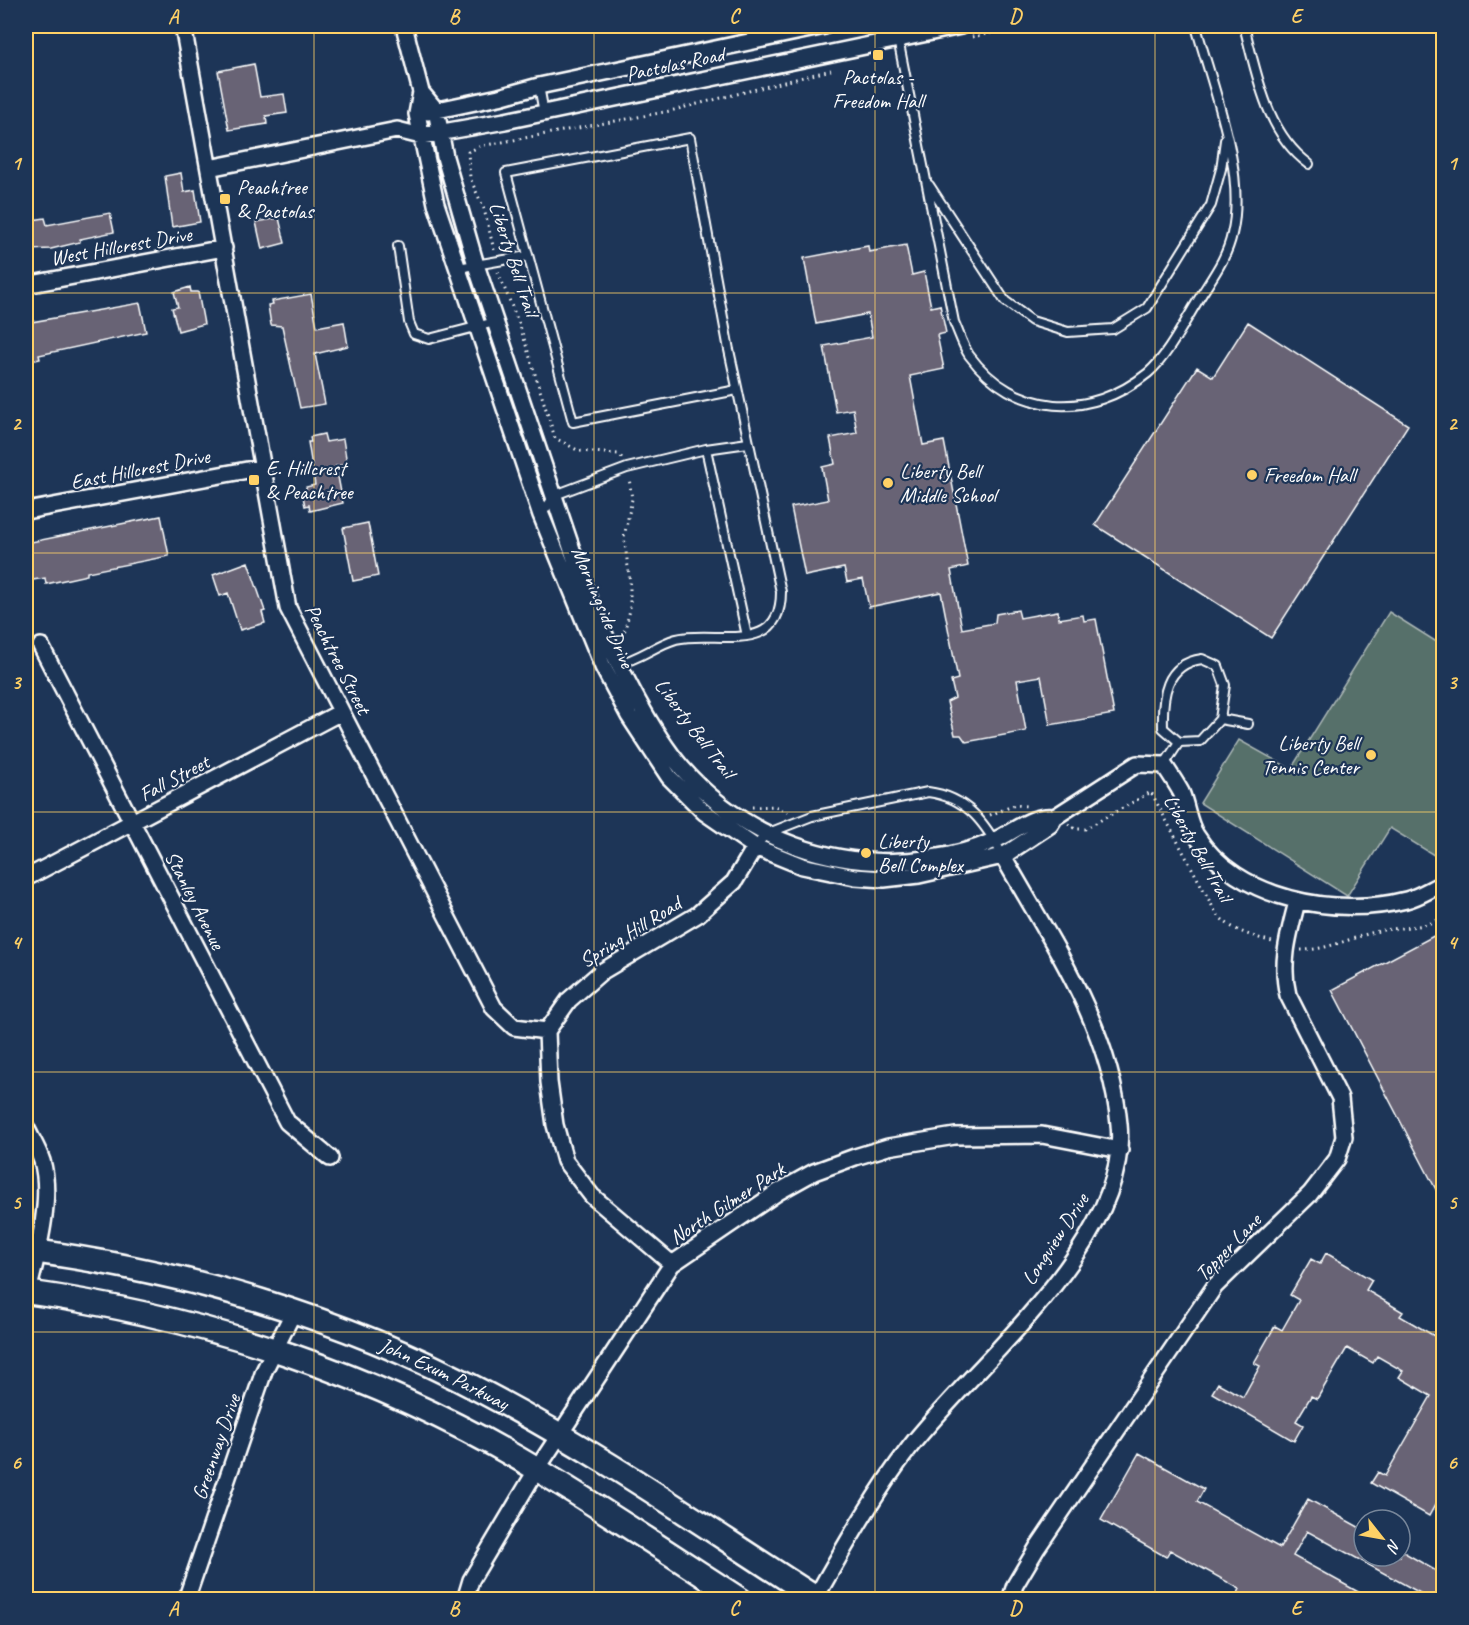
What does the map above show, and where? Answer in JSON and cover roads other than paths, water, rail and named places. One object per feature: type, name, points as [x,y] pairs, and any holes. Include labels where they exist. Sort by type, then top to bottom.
[{"type":"main road","name":"John Exum Parkway","points":[[31,1251],[140,1269],[211,1286],[294,1311],[404,1353],[483,1391],[561,1435],[816,1599]]},
{"type":"main road","name":"John Exum Parkway","points":[[27,1292],[141,1311],[275,1348],[395,1397],[537,1469],[741,1599]]},
{"type":"street","name":"Peachtree Street","points":[[183,26],[288,608],[494,1008],[514,1027],[547,1031]]},
{"type":"street","name":"Morningside Drive","points":[[404,26],[421,92],[417,114],[436,204],[541,515],[603,667],[629,716],[669,777],[704,812],[755,847],[781,859],[823,872],[884,879],[919,875],[1003,856]]},
{"type":"street","name":"Pactolas Road","points":[[397,130],[417,114],[825,26]]},
{"type":"street","name":"Pactolas Road","points":[[208,168],[397,130],[421,136],[544,113],[896,32],[964,32]]},
{"type":"street","name":"Morningside Drive","points":[[421,92],[436,110],[440,133],[476,265],[588,597],[625,663],[656,729],[681,767],[714,800],[766,834],[813,853],[836,858],[875,862],[914,861],[952,855],[994,840],[1041,816],[1055,817]]},
{"type":"street","name":"West Hillcrest Drive","points":[[26,285],[224,248]]},
{"type":"street","name":"East Hillcrest Drive","points":[[26,511],[263,467]]},
{"type":"street","name":"Stanley Avenue","points":[[41,646],[287,1122],[330,1158]]},
{"type":"street","name":"Fall Street","points":[[26,878],[132,825],[341,712]]},
{"type":"street","points":[[1003,856],[1050,825],[1055,817],[1137,764],[1164,765],[1181,792],[1195,835],[1218,862],[1259,889],[1297,902],[1361,907],[1407,900],[1443,883]]},
{"type":"street","name":"Spring Hill Road","points":[[547,1031],[569,1000],[601,972],[704,909],[734,882],[755,847]]},
{"type":"street","name":"Longview Drive","points":[[816,1599],[851,1534],[910,1448],[940,1410],[1056,1283],[1090,1232],[1111,1190],[1118,1169],[1120,1150],[1115,1096],[1091,1019],[1078,987],[1003,856]]},
{"type":"street","name":"Topper Lane","points":[[1010,1599],[1015,1585],[1037,1548],[1215,1286],[1310,1194],[1337,1159],[1344,1137],[1340,1098],[1287,995],[1284,979],[1287,947],[1297,902]]},
{"type":"street","points":[[547,1031],[549,1082],[555,1125],[565,1161],[592,1196],[672,1264]]},
{"type":"street","points":[[26,1127],[42,1162],[45,1188],[31,1251],[27,1292]]},
{"type":"street","name":"North Gilmer Park","points":[[465,1599],[471,1581],[537,1469],[672,1264],[778,1192],[814,1172],[888,1146],[987,1134],[1042,1135],[1120,1150]]},
{"type":"street","name":"Greenway Drive","points":[[186,1599],[264,1371],[294,1311]]},
{"type":"lane","points":[[896,32],[954,322],[968,354],[992,380],[1023,398],[1059,408],[1104,399],[1149,372],[1172,341],[1223,259],[1232,235],[1237,203],[1232,157],[1196,26]]},
{"type":"lane","points":[[1244,26],[1259,85],[1277,129],[1295,154],[1309,164]]},
{"type":"lane","points":[[539,86],[544,113]]},
{"type":"lane","points":[[927,181],[1005,301],[1032,321],[1068,332],[1113,329],[1147,308],[1211,205],[1221,169],[1226,135]]},
{"type":"lane","points":[[603,667],[625,663],[676,639],[747,636],[763,632],[776,617],[781,606],[781,592],[737,390],[690,138],[506,173],[573,422],[737,390]]},
{"type":"lane","points":[[398,246],[409,322],[414,334],[429,339],[495,322]]},
{"type":"lane","points":[[458,268],[496,263],[504,258],[527,256]]},
{"type":"lane","points":[[541,515],[555,495],[627,468],[706,449],[748,443]]},
{"type":"lane","points":[[706,449],[747,636]]},
{"type":"lane","points":[[1202,659],[1218,666],[1225,686],[1220,719],[1200,741],[1179,742],[1163,728],[1162,701],[1170,678],[1186,661],[1202,659]]},
{"type":"lane","points":[[1220,719],[1248,724]]},
{"type":"lane","points":[[1164,765],[1179,742]]},
{"type":"lane","points":[[755,847],[766,834],[813,816],[928,792],[946,795],[963,804],[983,822],[1003,856]]},
{"type":"place","name":"Pactolas - Freedom Hall","points":[[878,55]]},
{"type":"place","name":"Peachtree & Pactolas","points":[[225,199]]},
{"type":"place","name":"Freedom Hall","points":[[1252,475]]},
{"type":"place","name":"E. Hillcrest & Peachtree","points":[[254,480]]},
{"type":"place","name":"Liberty Bell Middle School","points":[[888,483]]},
{"type":"place","name":"Liberty Bell Tennis Center","points":[[1371,755]]},
{"type":"place","name":"Liberty Bell Complex","points":[[866,853]]}]
